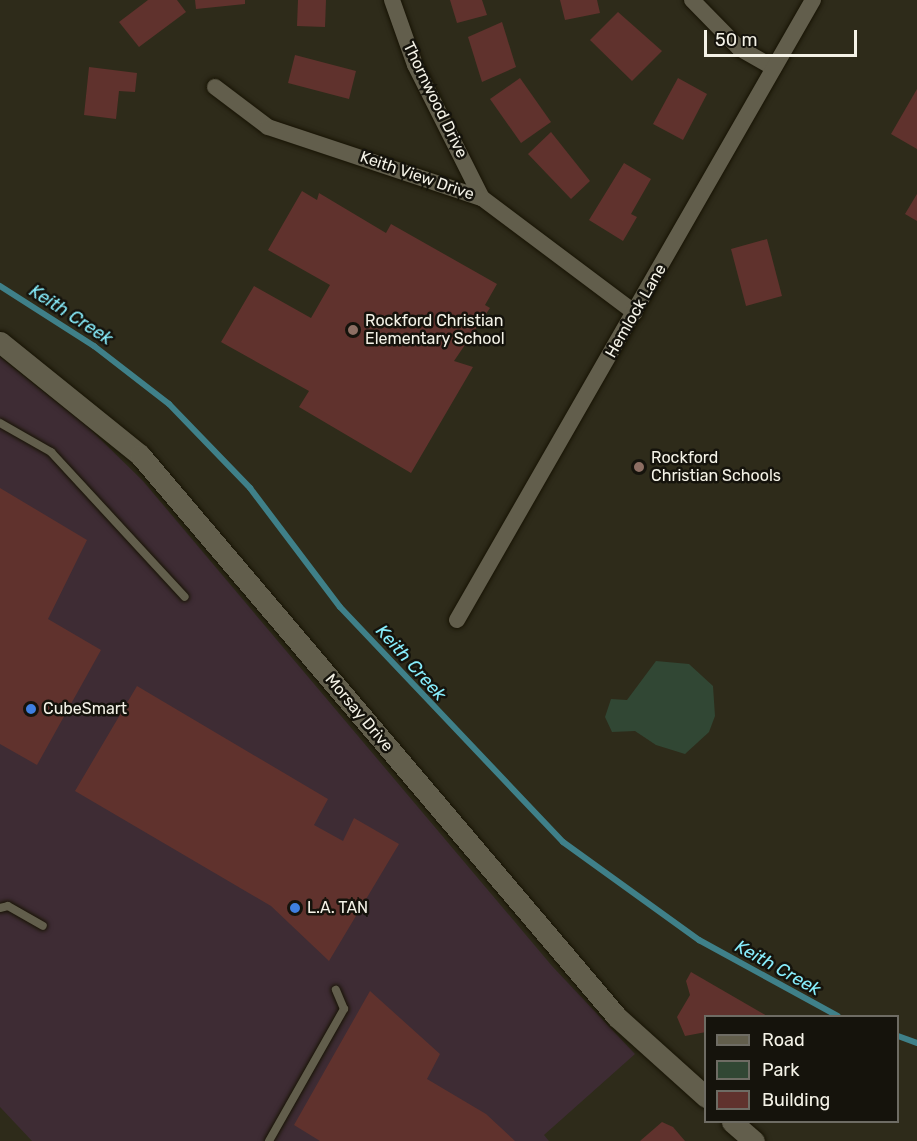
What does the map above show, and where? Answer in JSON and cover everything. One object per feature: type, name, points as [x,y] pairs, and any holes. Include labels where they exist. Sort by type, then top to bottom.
[{"type":"street","name":"Thornwood Drive","points":[[392,0],[415,65],[482,198]]},
{"type":"street","points":[[692,0],[739,48],[774,68]]},
{"type":"street","name":"Hemlock Lane","points":[[457,620],[813,0]]},
{"type":"street","name":"Keith View Drive","points":[[215,87],[268,127],[482,198],[635,313]]},
{"type":"street","name":"Morsay Drive","points":[[0,342],[140,455],[617,1017],[704,1096]]},
{"type":"street","points":[[733,1123],[754,1141]]},
{"type":"lane","points":[[0,423],[51,452],[185,597]]},
{"type":"lane","points":[[0,908],[8,906],[43,926]]},
{"type":"lane","points":[[269,1141],[344,1009],[336,990]]},
{"type":"shaded area","points":[[0,357],[89,428],[143,481],[552,966],[635,1054],[544,1135],[549,1141],[32,1141],[0,1107]]},
{"type":"green space","points":[[656,661],[689,664],[713,686],[715,716],[709,732],[685,754],[656,745],[635,731],[612,732],[605,717],[611,699],[627,700]]},
{"type":"building","points":[[148,0],[177,0],[186,12],[139,47],[119,22]]},
{"type":"building","points":[[195,0],[245,0],[245,4],[196,9]]},
{"type":"building","points":[[298,0],[326,0],[325,27],[297,26]]},
{"type":"building","points":[[450,0],[482,0],[487,15],[457,23]]},
{"type":"building","points":[[560,0],[597,0],[600,13],[565,20]]},
{"type":"building","points":[[618,12],[662,51],[632,81],[590,40]]},
{"type":"building","points":[[502,22],[516,67],[482,82],[468,37]]},
{"type":"building","points":[[295,55],[356,71],[349,99],[288,83]]},
{"type":"building","points":[[89,67],[137,73],[135,92],[119,91],[116,119],[84,115]]},
{"type":"building","points":[[520,78],[551,122],[521,143],[490,99]]},
{"type":"building","points":[[678,78],[707,94],[683,140],[653,124]]},
{"type":"building","points":[[917,89],[917,149],[891,134]]},
{"type":"building","points":[[551,132],[590,181],[571,199],[528,154]]},
{"type":"building","points":[[624,163],[651,179],[631,214],[637,217],[623,241],[589,220]]},
{"type":"building","name":"Rockford Christian Elementary School","points":[[302,191],[317,200],[319,193],[386,233],[391,224],[497,284],[485,305],[490,308],[454,361],[473,367],[411,473],[299,407],[309,391],[221,342],[254,286],[311,318],[330,285],[268,250]]},
{"type":"building","points":[[917,194],[917,221],[905,214]]},
{"type":"building","points":[[767,239],[782,296],[746,306],[731,249]]},
{"type":"building","points":[[0,488],[87,540],[48,619],[101,650],[37,765],[0,744]]},
{"type":"building","points":[[137,686],[328,799],[314,825],[343,841],[354,818],[399,844],[329,961],[271,906],[75,791]]},
{"type":"building","points":[[691,972],[765,1015],[704,1015],[704,1032],[685,1036],[677,1017],[690,995],[686,981]]},
{"type":"building","points":[[370,991],[440,1054],[427,1079],[486,1114],[515,1141],[320,1141],[294,1125]]},
{"type":"building","points":[[662,1122],[673,1127],[685,1141],[640,1141]]},
{"type":"waterway","name":"Keith Creek","points":[[0,286],[94,346],[169,404],[250,488],[340,607],[563,842],[699,940],[836,1015]]},
{"type":"waterway","name":"Keith Creek","points":[[899,1036],[917,1043]]},
{"type":"place","name":"Rockford Christian Elementary School","points":[[353,330]]},
{"type":"place","name":"Rockford Christian Schools","points":[[639,467]]},
{"type":"place","name":"CubeSmart","points":[[31,709]]},
{"type":"place","name":"L.A. TAN","points":[[295,908]]}]
